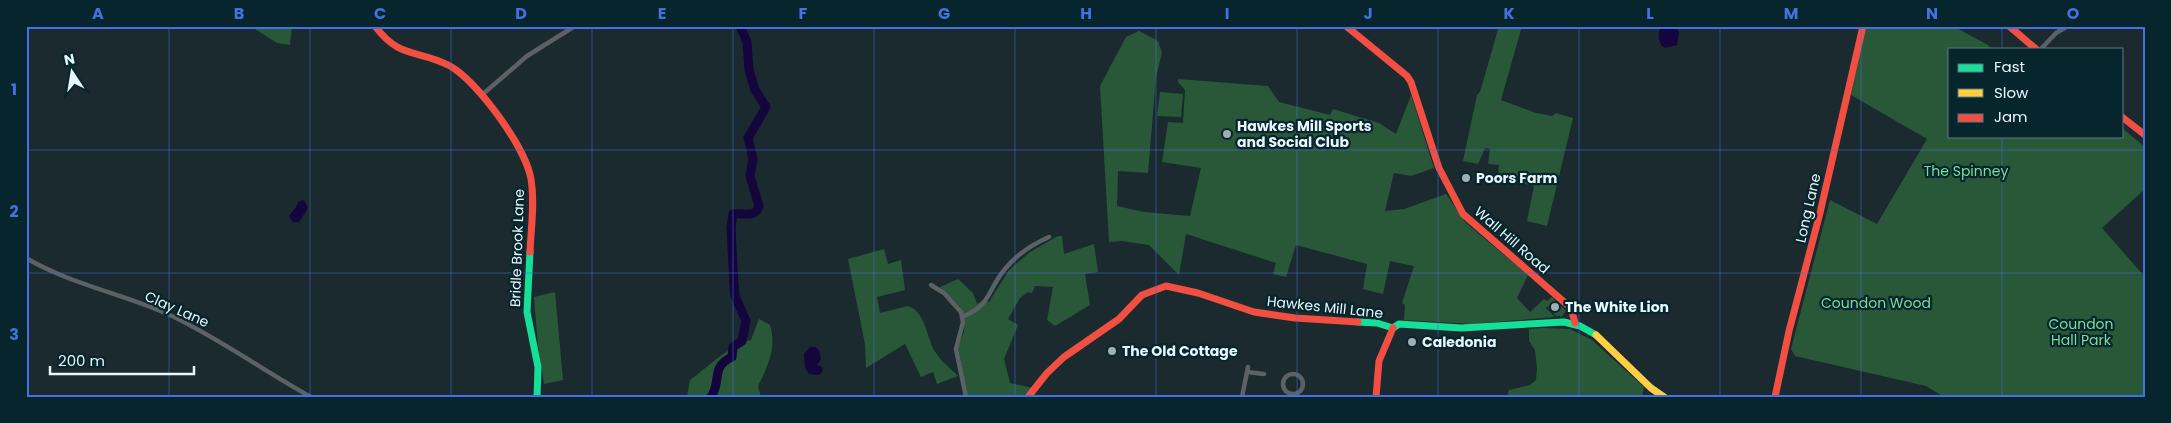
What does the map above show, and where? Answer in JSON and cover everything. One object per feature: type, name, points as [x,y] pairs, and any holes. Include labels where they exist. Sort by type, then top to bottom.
[{"type":"street","name":"Bridle Brook Lane","points":[[375,26],[394,48],[447,64],[470,80],[483,94],[517,148],[531,183],[527,312],[538,367],[537,397]]},
{"type":"street","points":[[483,94],[527,56],[575,26]]},
{"type":"street","name":"Wall Hill Road","points":[[1346,26],[1407,76],[1411,82],[1438,168],[1455,201],[1469,221],[1571,308],[1575,323]]},
{"type":"street","name":"Long Lane","points":[[1775,396],[1787,338],[1820,213],[1863,26]]},
{"type":"street","points":[[2009,26],[2035,48]]},
{"type":"street","points":[[2042,48],[2056,33],[2068,26]]},
{"type":"street","points":[[2124,120],[2145,136]]},
{"type":"street","points":[[962,317],[979,309],[990,295],[1004,270],[1017,256],[1029,246],[1049,237]]},
{"type":"street","name":"Clay Lane","points":[[26,258],[61,276],[169,315],[202,331],[311,397]]},
{"type":"street","points":[[931,285],[944,293],[959,308],[962,317],[963,325],[956,350],[966,397]]},
{"type":"street","name":"Hawkes Mill Lane","points":[[1028,397],[1060,359],[1119,319],[1142,295],[1159,288],[1174,287],[1254,312],[1296,318],[1377,323],[1393,328],[1402,324],[1461,328],[1575,323]]},
{"type":"street","points":[[1575,323],[1596,335],[1650,387],[1664,397]]},
{"type":"street","points":[[1376,397],[1379,361],[1393,328]]},
{"type":"street","points":[[1242,397],[1247,369],[1264,374]]},
{"type":"street","points":[[1295,375],[1301,379],[1302,386],[1298,392],[1292,395],[1285,389],[1284,382],[1288,376],[1295,375]]},
{"type":"green space","points":[[250,26],[292,26],[290,45],[277,43]]},
{"type":"green space","points":[[1499,26],[1522,26],[1501,100],[1536,113],[1552,116],[1556,113],[1573,118],[1547,226],[1527,221],[1534,186],[1498,178],[1499,165],[1488,164],[1490,149],[1485,148],[1478,164],[1463,161],[1477,95],[1480,92]]},
{"type":"green space","points":[[1865,26],[1953,26],[1990,48],[1948,48],[1948,138],[2124,138],[2124,130],[2145,147],[2145,189],[2102,228],[2145,277],[2145,397],[1944,397],[1926,386],[1795,356],[1791,349],[1830,200],[1877,224],[1927,139],[1851,95]]},
{"type":"green space","points":[[1139,31],[1158,41],[1162,53],[1156,77],[1148,173],[1118,171],[1117,206],[1144,212],[1190,216],[1201,168],[1162,162],[1168,122],[1183,123],[1185,90],[1178,82],[1178,79],[1268,86],[1279,102],[1330,115],[1333,109],[1379,123],[1396,134],[1411,95],[1434,168],[1411,176],[1394,173],[1385,211],[1404,209],[1446,194],[1466,223],[1528,275],[1517,298],[1530,312],[1544,299],[1547,301],[1552,297],[1566,311],[1561,317],[1559,315],[1557,317],[1547,306],[1546,308],[1555,317],[1472,324],[1404,320],[1405,305],[1402,303],[1414,266],[1390,261],[1383,294],[1363,289],[1367,264],[1296,245],[1286,277],[1273,274],[1276,263],[1186,234],[1179,275],[1149,245],[1122,241],[1109,242],[1100,86],[1126,37]]},
{"type":"green space","points":[[1160,92],[1183,94],[1181,117],[1157,116]]},
{"type":"green space","points":[[1058,236],[1062,236],[1064,254],[1094,244],[1098,272],[1085,274],[1090,305],[1055,326],[1047,320],[1053,287],[1035,286],[1032,293],[1028,292],[1020,298],[1008,319],[1018,325],[1004,359],[1010,383],[1033,388],[1022,397],[968,397],[958,348],[964,331],[965,318],[960,307],[940,287],[958,279],[973,293],[977,304],[983,300],[989,302],[1009,270],[1030,252]]},
{"type":"green space","points":[[884,249],[888,264],[901,260],[905,290],[877,297],[880,313],[908,306],[914,309],[922,320],[936,353],[958,376],[937,384],[933,372],[921,377],[905,344],[866,368],[865,344],[848,259]]},
{"type":"green space","points":[[555,292],[563,380],[544,384],[538,346],[534,297]]},
{"type":"green space","points":[[759,319],[770,325],[772,333],[772,349],[768,364],[758,386],[761,397],[687,397],[690,380],[728,351],[751,340]]},
{"type":"green space","points":[[1529,329],[1570,329],[1592,340],[1644,387],[1642,397],[1507,396],[1509,390],[1530,385],[1536,380],[1535,350],[1529,341]]},
{"type":"shaded area","points":[[1662,26],[1677,26],[1679,33],[1677,45],[1665,48],[1662,46],[1659,31]]},
{"type":"shaded area","points":[[304,200],[308,208],[299,222],[293,222],[289,216],[298,202]]},
{"type":"shaded area","points":[[810,347],[815,347],[819,350],[821,359],[817,365],[821,366],[823,370],[819,375],[809,374],[805,368],[804,354]]},
{"type":"waterway","points":[[711,397],[721,365],[732,357],[733,347],[742,341],[746,321],[735,296],[731,228],[733,214],[752,214],[759,206],[750,176],[753,159],[748,138],[766,107],[755,90],[749,70],[747,42],[740,26]]},
{"type":"traffic: fast","points":[[530,252],[527,312],[538,367],[537,397]]},
{"type":"traffic: fast","points":[[1358,322],[1377,323],[1393,328],[1399,324],[1461,328],[1564,322],[1580,326],[1596,335]]},
{"type":"traffic: slow","points":[[1596,335],[1651,388],[1664,397]]},
{"type":"traffic: jam","points":[[375,26],[393,44],[410,52],[439,61],[461,74],[487,101],[511,134],[527,166],[531,179],[533,206],[530,252]]},
{"type":"traffic: jam","points":[[1346,26],[1407,76],[1411,82],[1439,168],[1463,214],[1571,308],[1575,323]]},
{"type":"traffic: jam","points":[[1775,397],[1789,331],[1820,213],[1863,26]]},
{"type":"traffic: jam","points":[[2009,26],[2035,48]]},
{"type":"traffic: jam","points":[[2124,119],[2145,135]]},
{"type":"traffic: jam","points":[[1028,397],[1047,373],[1064,357],[1119,319],[1142,295],[1166,286],[1198,293],[1254,312],[1295,318],[1358,322]]},
{"type":"traffic: jam","points":[[1376,397],[1379,361],[1393,328]]},
{"type":"place","name":"Hawkes Mill Sports and Social Club","points":[[1227,134]]},
{"type":"place","name":"Poors Farm","points":[[1466,178]]},
{"type":"place","name":"The White Lion","points":[[1555,307]]},
{"type":"place","name":"Caledonia","points":[[1412,342]]},
{"type":"place","name":"The Old Cottage","points":[[1112,351]]},
{"type":"park label","name":"The Spinney","points":[[1966,171]]},
{"type":"park label","name":"Coundon Wood","points":[[1876,303]]},
{"type":"park label","name":"Coundon Hall Park","points":[[2081,332]]}]
